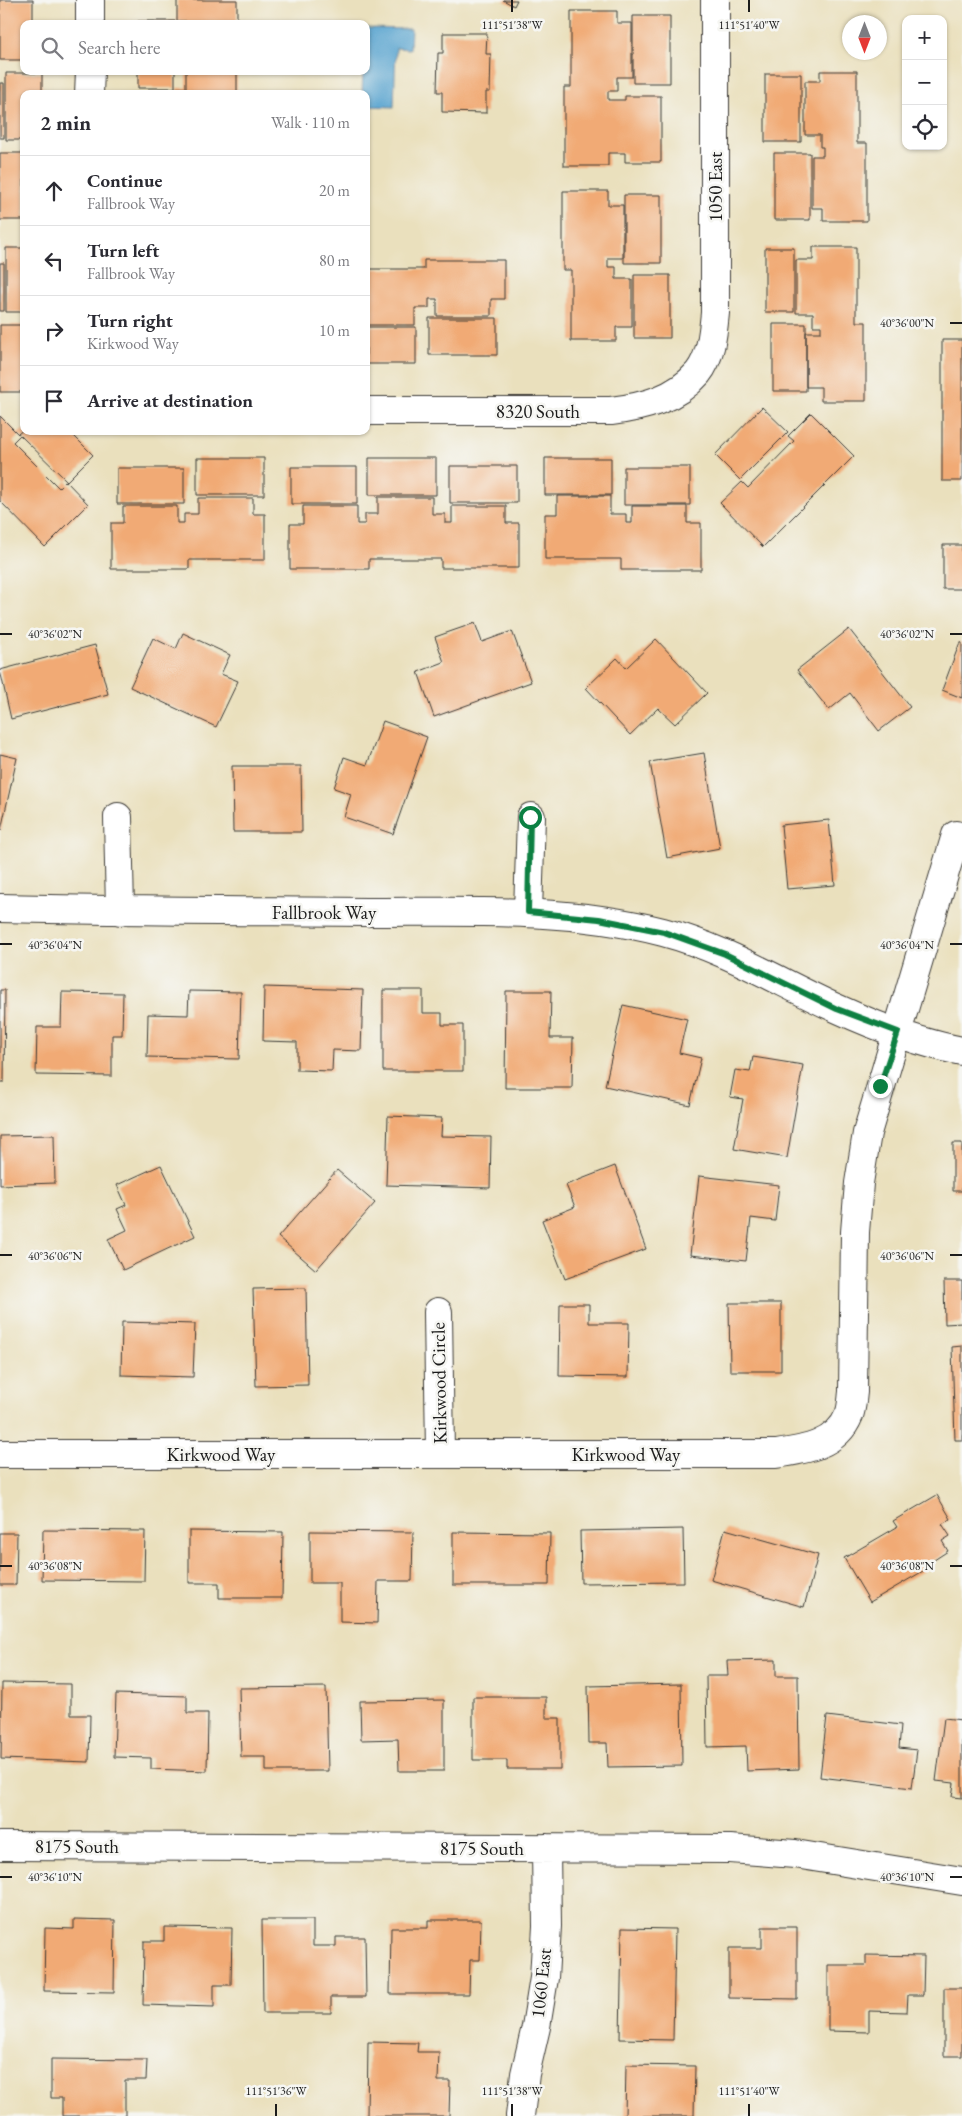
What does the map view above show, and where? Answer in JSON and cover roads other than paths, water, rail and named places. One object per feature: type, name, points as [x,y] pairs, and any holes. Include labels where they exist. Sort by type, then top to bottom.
[{"type":"street","points":[[90,0],[90,20]]},
{"type":"street","name":"1050 East","points":[[698,372],[708,354],[715,313],[715,0]]},
{"type":"street","points":[[90,75],[90,90]]},
{"type":"street","name":"8320 South","points":[[370,411],[611,411],[638,408],[664,398],[683,386],[698,372]]},
{"type":"street","points":[[118,817],[120,911]]},
{"type":"street","points":[[528,912],[530,817]]},
{"type":"street","name":"Kirkwood Way","points":[[0,1454],[776,1454],[820,1444],[838,1433],[849,1415],[853,1392],[855,1232],[859,1183],[867,1133],[956,835]]},
{"type":"street","name":"Fallbrook Way","points":[[0,908],[120,911],[528,912],[599,919],[664,932],[725,954],[837,1009],[898,1032],[962,1052]]},
{"type":"street","name":"Kirkwood Circle","points":[[438,1312],[440,1454]]},
{"type":"street","points":[[0,1436],[0,1454]]},
{"type":"street","name":"8175 South","points":[[0,1846],[730,1849],[795,1854],[962,1881]]},
{"type":"street","name":"1060 East","points":[[520,2116],[525,2074],[536,2027],[544,1978],[547,1926],[546,1848]]},
{"type":"water","points":[[370,28],[411,29],[410,49],[396,48],[394,107],[370,106],[370,90],[362,90],[363,75],[370,75]]}]
